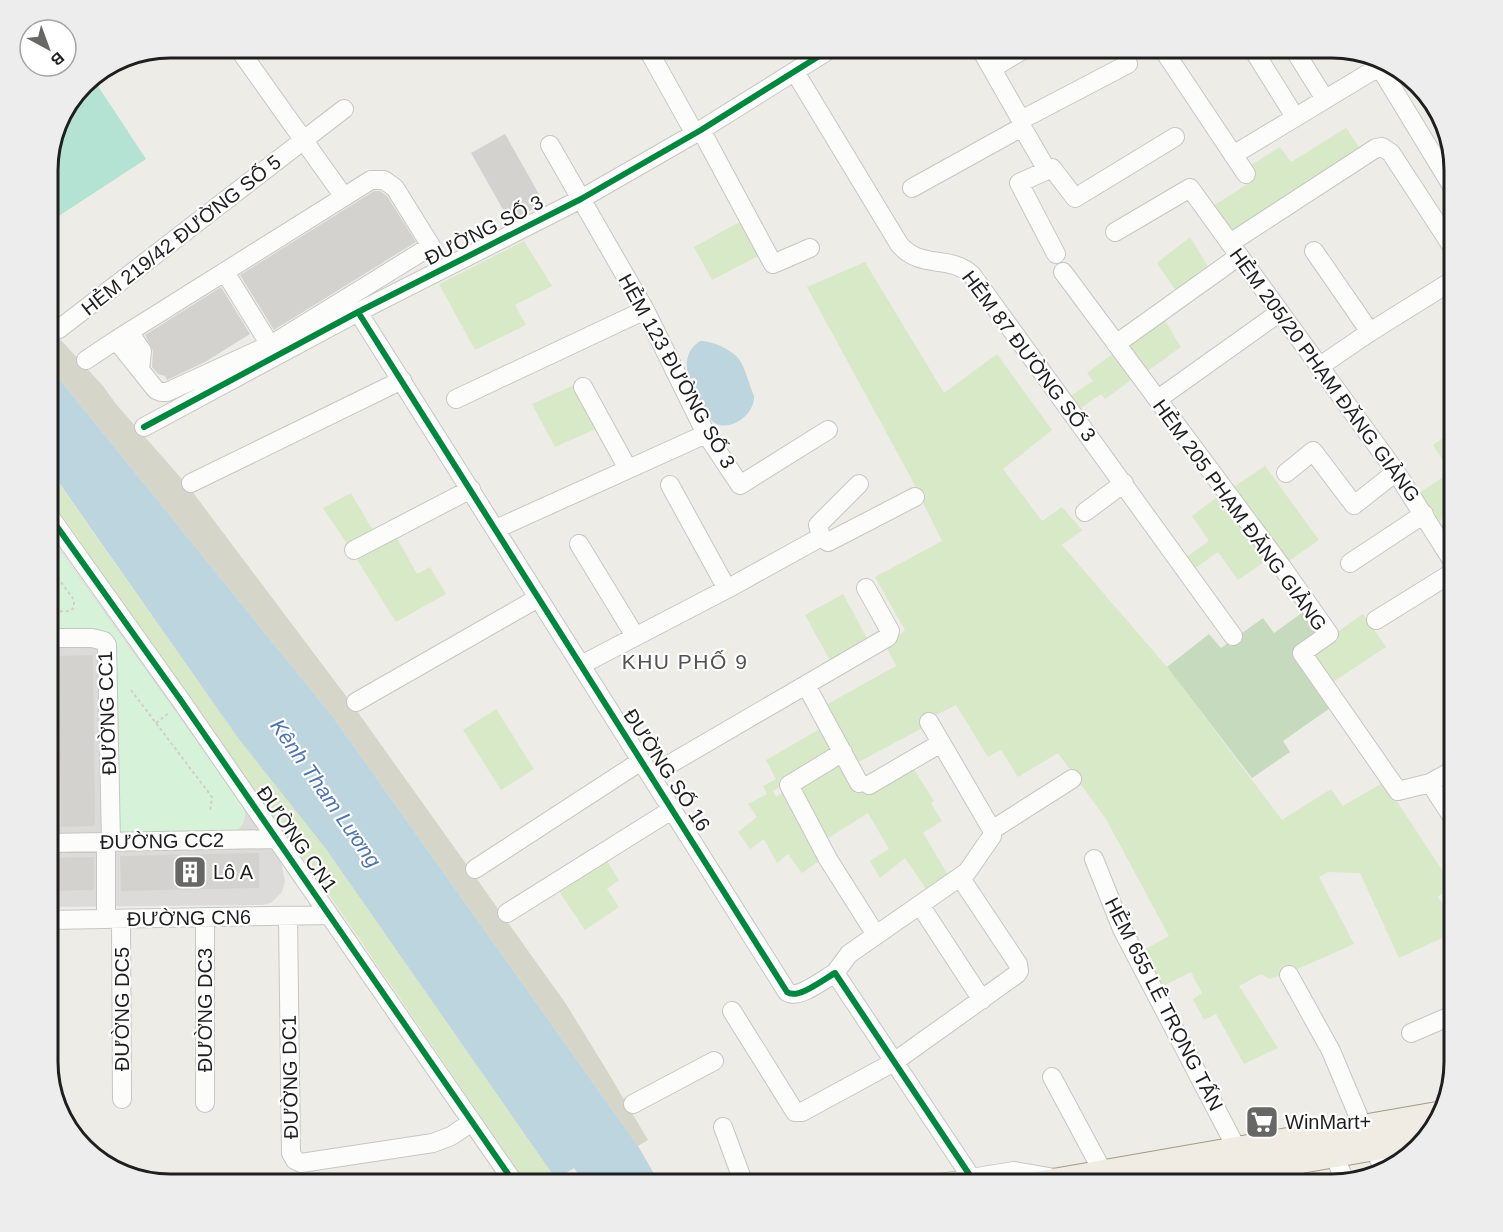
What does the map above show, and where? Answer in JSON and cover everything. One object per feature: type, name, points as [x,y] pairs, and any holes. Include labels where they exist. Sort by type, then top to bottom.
[{"type":"main road","points":[[1198,1174],[1242,1159],[1294,1174],[1369,1138],[1429,1118]]},
{"type":"main road","points":[[1091,1174],[1242,1159],[1369,1138],[1414,1139]]},
{"type":"street","points":[[245,58],[344,197]]},
{"type":"street","points":[[653,58],[773,264],[810,248]]},
{"type":"street","name":"ĐƯỜNG SỐ 3","points":[[144,428],[358,312],[581,199],[698,132],[817,58]]},
{"type":"street","points":[[986,58],[1047,170]]},
{"type":"street","points":[[993,68],[1010,58]]},
{"type":"street","points":[[1169,58],[1246,174]]},
{"type":"street","points":[[1258,58],[1295,117]]},
{"type":"street","points":[[1299,58],[1325,99]]},
{"type":"street","points":[[912,188],[1128,64]]},
{"type":"street","points":[[1233,155],[1377,68]]},
{"type":"street","name":"HẺM 87 ĐƯỜNG SỐ 3","points":[[795,72],[899,244],[916,258],[957,265],[972,274],[1233,636]]},
{"type":"street","points":[[1388,72],[1444,172]]},
{"type":"street","name":"HẺM 219/42 ĐƯỜNG SỐ 5","points":[[59,329],[344,109]]},
{"type":"street","points":[[1056,254],[1019,183],[1052,168],[1075,198],[1175,137]]},
{"type":"street","name":"HẺM 123 ĐƯỜNG SỐ 3","points":[[550,144],[645,310],[706,434],[740,485],[828,430]]},
{"type":"street","points":[[1116,344],[1234,249],[1376,148],[1382,147],[1391,153],[1444,234]]},
{"type":"street","points":[[86,360],[123,336],[371,180],[380,179],[389,182],[395,188],[431,246],[270,345],[164,393],[156,390],[140,370],[123,336]]},
{"type":"street","name":"HẺM 205/20 PHẠM ĐĂNG GIẢNG","points":[[1115,232],[1190,188],[1396,472],[1444,547]]},
{"type":"street","points":[[1314,251],[1370,332]]},
{"type":"street","points":[[225,272],[270,345]]},
{"type":"street","name":"HẺM 205 PHẠM ĐĂNG GIẢNG","points":[[1063,272],[1329,634],[1302,653],[1398,791],[1430,783],[1444,775]]},
{"type":"street","points":[[1320,366],[1444,286]]},
{"type":"street","points":[[456,399],[645,310]]},
{"type":"street","name":"ĐƯỜNG SỐ 16","points":[[358,312],[787,992],[798,994],[835,973],[847,956],[960,877],[972,867],[992,837],[992,830]]},
{"type":"street","points":[[1158,399],[1280,312]]},
{"type":"street","points":[[191,483],[402,380]]},
{"type":"street","points":[[583,387],[628,469]]},
{"type":"street","points":[[496,529],[706,434]]},
{"type":"street","points":[[1286,473],[1313,451],[1354,505],[1396,472]]},
{"type":"street","points":[[1085,512],[1124,483]]},
{"type":"street","points":[[859,484],[818,525],[821,537],[828,542],[915,497]]},
{"type":"street","points":[[670,485],[727,589]]},
{"type":"street","points":[[354,550],[471,489]]},
{"type":"street","points":[[1350,563],[1424,514]]},
{"type":"street","name":"ĐƯỜNG CN1","points":[[59,530],[277,839],[508,1174]]},
{"type":"street","points":[[580,664],[727,589],[821,537]]},
{"type":"street","points":[[579,544],[635,636]]},
{"type":"street","points":[[1376,620],[1444,578]]},
{"type":"street","points":[[475,869],[646,768],[806,685],[890,635],[890,631],[866,588]]},
{"type":"street","points":[[356,702],[538,598]]},
{"type":"street","name":"ĐƯỜNG CC1","points":[[59,638],[92,638],[104,641],[107,645],[108,842]]},
{"type":"street","points":[[806,685],[843,752],[864,784],[941,743]]},
{"type":"street","points":[[929,722],[992,830],[1072,779]]},
{"type":"street","points":[[843,752],[783,789],[876,935]]},
{"type":"street","points":[[1430,783],[1444,804]]},
{"type":"street","points":[[507,914],[673,809]]},
{"type":"street","name":"ĐƯỜNG CC2","points":[[59,843],[277,839]]},
{"type":"street","name":"ĐƯỜNG DC5","points":[[108,842],[114,919],[122,1099]]},
{"type":"street","name":"HẺM 655 LÊ TRỌNG TẤN","points":[[1094,859],[1122,929],[1242,1159]]},
{"type":"street","points":[[732,1011],[795,1112],[802,1112],[894,1062],[1019,971],[1018,964],[960,877]]},
{"type":"street","points":[[920,905],[982,1000]]},
{"type":"street","name":"ĐƯỜNG CN6","points":[[59,920],[329,915]]},
{"type":"street","name":"ĐƯỜNG DC1","points":[[288,916],[291,1153],[295,1160],[301,1163],[433,1143],[450,1136],[472,1122]]},
{"type":"street","name":"ĐƯỜNG DC3","points":[[205,917],[205,1103]]},
{"type":"street","points":[[835,973],[969,1174]]},
{"type":"street","points":[[1289,975],[1331,1051],[1381,1163]]},
{"type":"street","points":[[1411,1033],[1444,1019]]},
{"type":"street","points":[[633,1104],[714,1061]]},
{"type":"street","points":[[1052,1077],[1103,1172]]},
{"type":"street","points":[[723,1127],[740,1174]]},
{"type":"street","points":[[1334,1155],[1342,1173]]},
{"type":"street","points":[[989,1174],[1014,1170],[1035,1174]]},
{"type":"path","points":[[59,579],[74,600],[74,607],[71,611],[59,612]]},
{"type":"path","points":[[131,690],[212,797],[210,811]]},
{"type":"shaded area","points":[[59,338],[188,486],[352,704],[566,1004],[648,1140],[638,1146],[333,717],[59,379]]},
{"type":"shaded area","points":[[59,548],[271,842],[281,861],[285,881],[282,892],[271,903],[262,905],[59,907]]},
{"type":"green space","points":[[97,85],[146,159],[59,216],[59,163],[62,141],[77,108]]},
{"type":"green space","points":[[1346,128],[1361,150],[1229,235],[1210,208],[1255,179],[1248,167],[1280,147],[1291,162]]},
{"type":"green space","points":[[743,220],[762,254],[712,280],[694,247]]},
{"type":"green space","points":[[1190,237],[1208,267],[1176,291],[1157,263]]},
{"type":"green space","points":[[524,241],[552,286],[515,305],[526,325],[475,350],[439,284]]},
{"type":"green space","points":[[865,262],[944,393],[997,354],[1052,430],[1003,469],[1042,521],[1062,507],[1082,530],[1062,545],[1167,667],[1282,820],[1331,789],[1343,806],[1384,782],[1444,873],[1444,892],[1438,897],[1444,906],[1444,937],[1399,958],[1360,873],[1328,872],[1319,877],[1354,944],[1293,971],[1270,979],[1261,974],[1239,986],[1278,1048],[1244,1064],[1216,1014],[1204,1020],[1193,999],[1202,993],[1191,972],[1159,988],[1140,952],[1169,936],[1106,819],[1058,753],[1018,777],[1001,750],[988,757],[956,705],[924,721],[926,726],[855,764],[824,706],[896,666],[887,648],[905,630],[875,577],[942,541],[910,476],[807,287]]},
{"type":"green space","points":[[1162,316],[1181,347],[1146,372],[1125,343]]},
{"type":"green space","points":[[1114,353],[1134,378],[1105,399],[1101,394],[1078,410],[1069,397],[1093,381],[1087,373]]},
{"type":"green space","points":[[576,384],[600,427],[555,447],[532,404]]},
{"type":"green space","points":[[1444,438],[1444,462],[1433,445]]},
{"type":"green space","points":[[1265,466],[1319,540],[1286,563],[1232,488]]},
{"type":"green space","points":[[1444,477],[1444,518],[1435,524],[1416,495]]},
{"type":"green space","points":[[59,484],[238,738],[326,849],[553,1174],[520,1174],[339,909],[59,512]]},
{"type":"green space","points":[[351,493],[375,534],[350,548],[323,508]]},
{"type":"green space","points":[[1220,495],[1267,560],[1238,580],[1218,552],[1194,569],[1185,558],[1209,541],[1192,516]]},
{"type":"green space","points":[[394,533],[417,574],[430,567],[446,594],[396,622],[354,555]]},
{"type":"green space","points":[[59,549],[242,804],[245,812],[244,820],[241,827],[234,832],[121,834],[107,634],[95,628],[59,629]]},
{"type":"green space","points":[[843,594],[868,640],[831,662],[805,615]]},
{"type":"green space","points":[[1306,610],[1322,633],[1296,652],[1333,706],[1283,741],[1290,752],[1252,778],[1167,667],[1209,634],[1221,648],[1263,618],[1274,633]]},
{"type":"green space","points":[[1363,614],[1386,647],[1330,684],[1308,653]]},
{"type":"green space","points":[[496,709],[534,769],[501,790],[463,730]]},
{"type":"green space","points":[[825,726],[838,751],[773,791],[776,797],[787,790],[823,858],[802,873],[788,854],[777,863],[764,839],[750,849],[738,832],[757,817],[748,804],[767,794],[763,786],[776,779],[766,760]]},
{"type":"green space","points":[[842,756],[860,792],[910,763],[934,801],[931,803],[942,821],[923,833],[950,878],[929,893],[905,858],[880,878],[870,861],[889,849],[868,813],[822,842],[793,786]]},
{"type":"green space","points":[[604,856],[619,880],[607,889],[619,907],[585,930],[556,887]]},
{"type":"water","points":[[700,341],[716,344],[731,352],[739,359],[746,372],[754,396],[753,404],[745,417],[731,425],[724,426],[711,420],[694,391],[687,369],[687,359],[691,349]]},
{"type":"water","name":"Kênh Tham Lương","points":[[59,379],[333,717],[638,1146],[654,1174],[578,1174],[574,1168],[564,1174],[553,1174],[326,849],[238,738],[59,483]]},
{"type":"building","points":[[505,134],[544,203],[510,222],[471,153]]},
{"type":"building","points":[[374,191],[380,191],[387,196],[416,242],[274,330],[240,275]]},
{"type":"building","points":[[221,287],[250,334],[205,362],[167,380],[152,367],[153,351],[145,335]]},
{"type":"building","points":[[93,655],[95,826],[61,827],[59,656]]},
{"type":"building","name":"Lô A","points":[[259,853],[259,888],[121,891],[120,856]]},
{"type":"building","points":[[94,857],[94,890],[59,891],[59,858]]},
{"type":"cycle path","points":[[144,427],[358,312],[581,199],[701,130],[816,58]]},
{"type":"cycle path","points":[[358,312],[787,992],[792,994],[804,991],[835,973],[969,1174]]},
{"type":"cycle path","points":[[59,529],[182,702],[508,1174]]},
{"type":"place","name":"Lô A","points":[[190,872]]},
{"type":"place","name":"WinMart+","points":[[1262,1122]]},
{"type":"district","name":"KHU PHỐ 9","points":[[685,661]]}]
